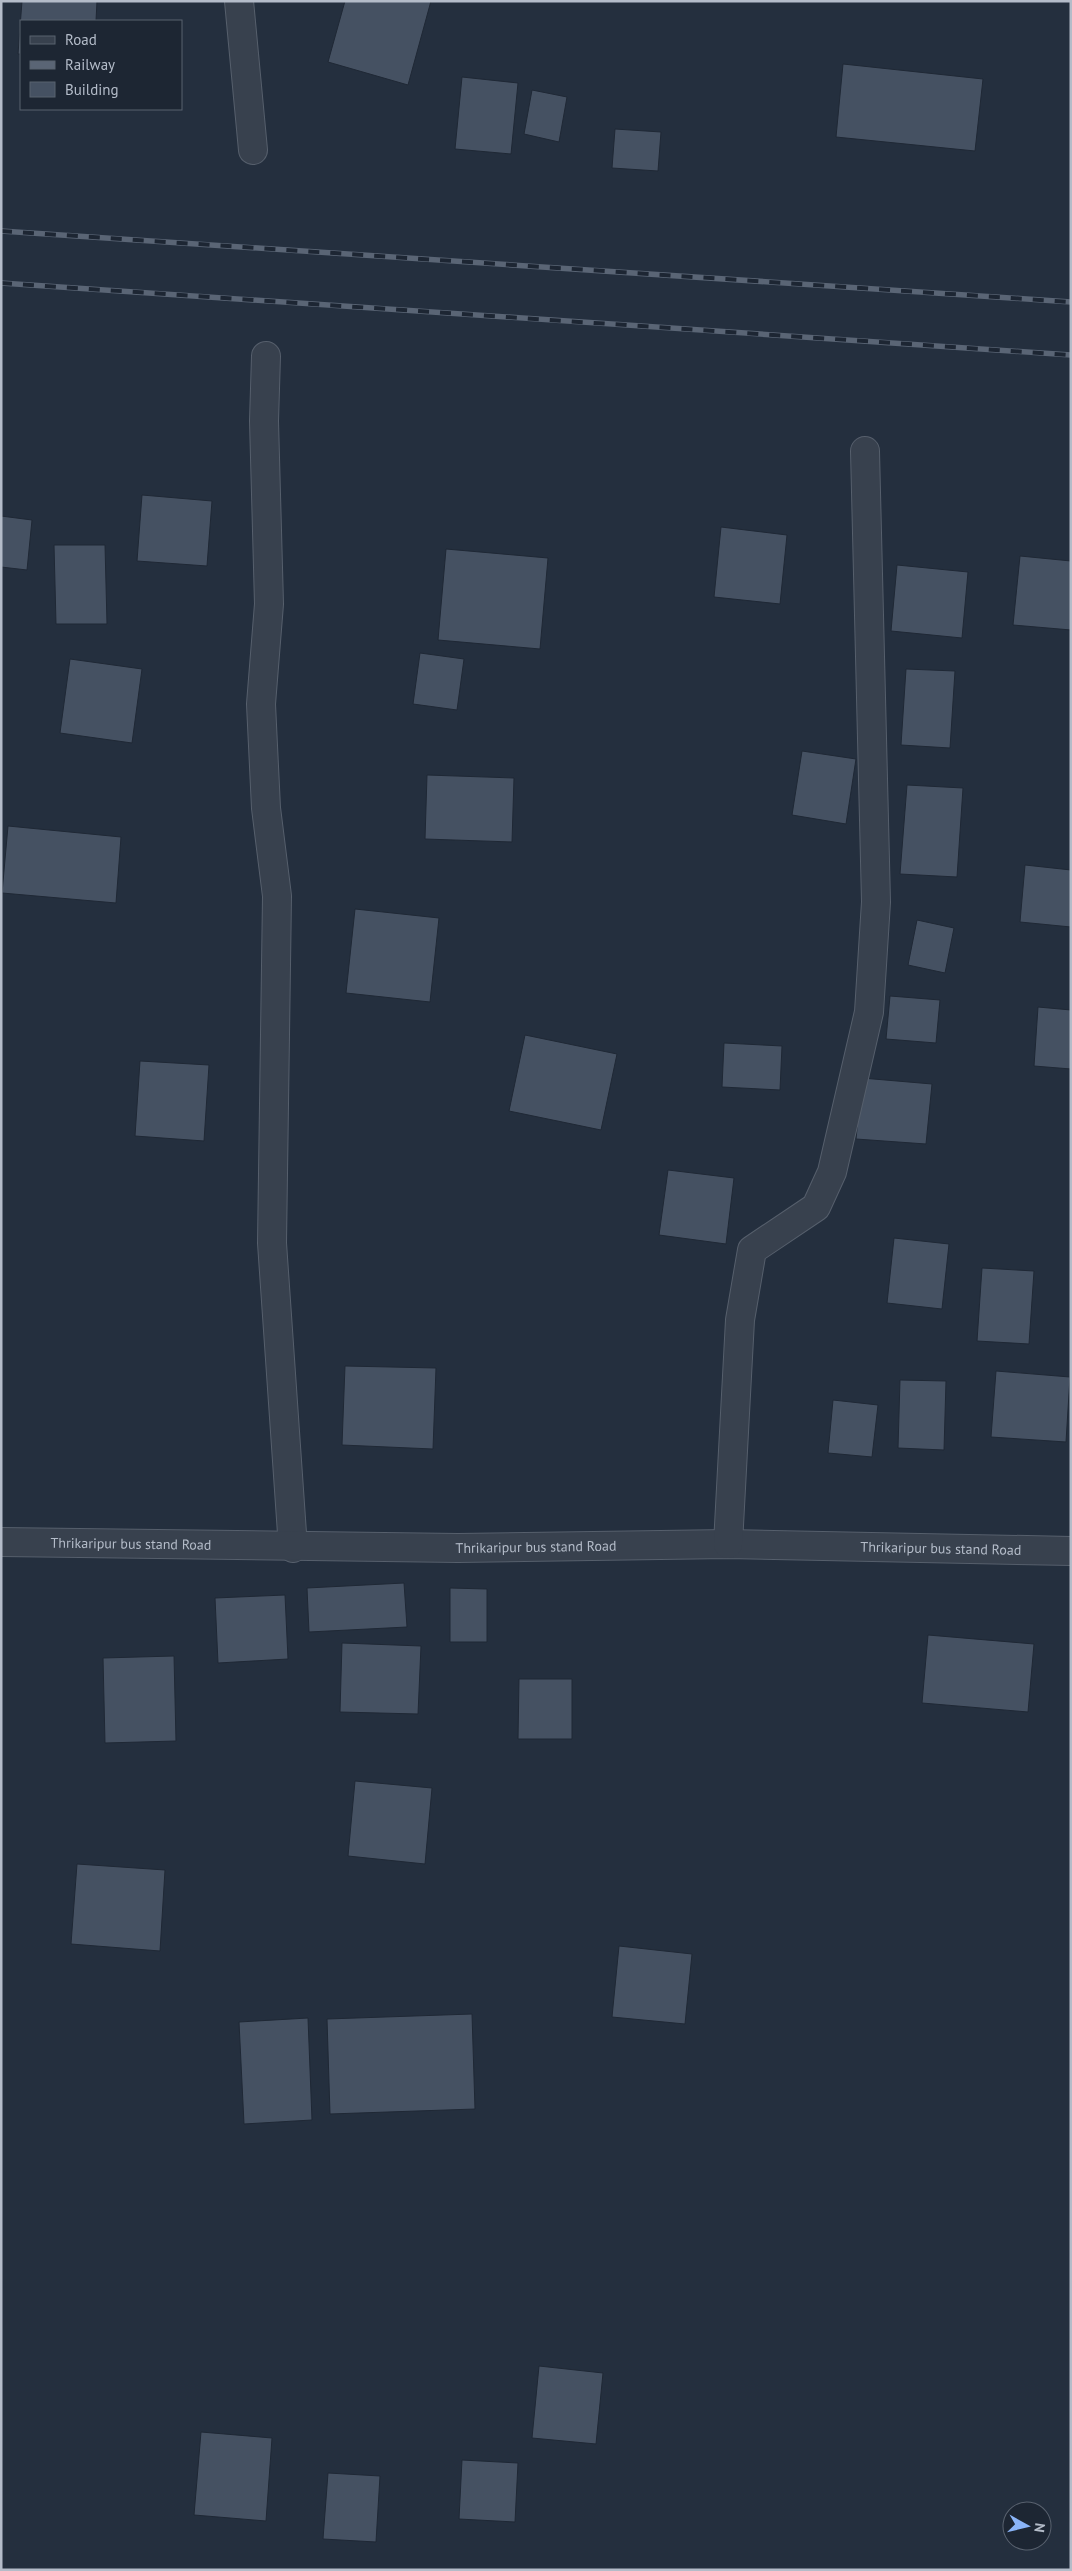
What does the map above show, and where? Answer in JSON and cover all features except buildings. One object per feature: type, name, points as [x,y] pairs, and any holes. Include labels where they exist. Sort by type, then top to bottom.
[{"type":"street","points":[[239,1],[253,150]]},
{"type":"street","points":[[266,356],[264,421],[269,604],[261,704],[266,808],[277,896],[272,1243],[293,1548]]},
{"type":"street","points":[[728,1544],[740,1320],[752,1250],[816,1207],[832,1172],[869,1012],[876,902],[865,451]]},
{"type":"street","name":"Thrikaripur bus stand Road","points":[[1,1542],[293,1548],[458,1548],[728,1544],[1071,1551]]},
{"type":"railway","points":[[1,231],[1071,302]]},
{"type":"railway","points":[[1,283],[1071,355]]}]
